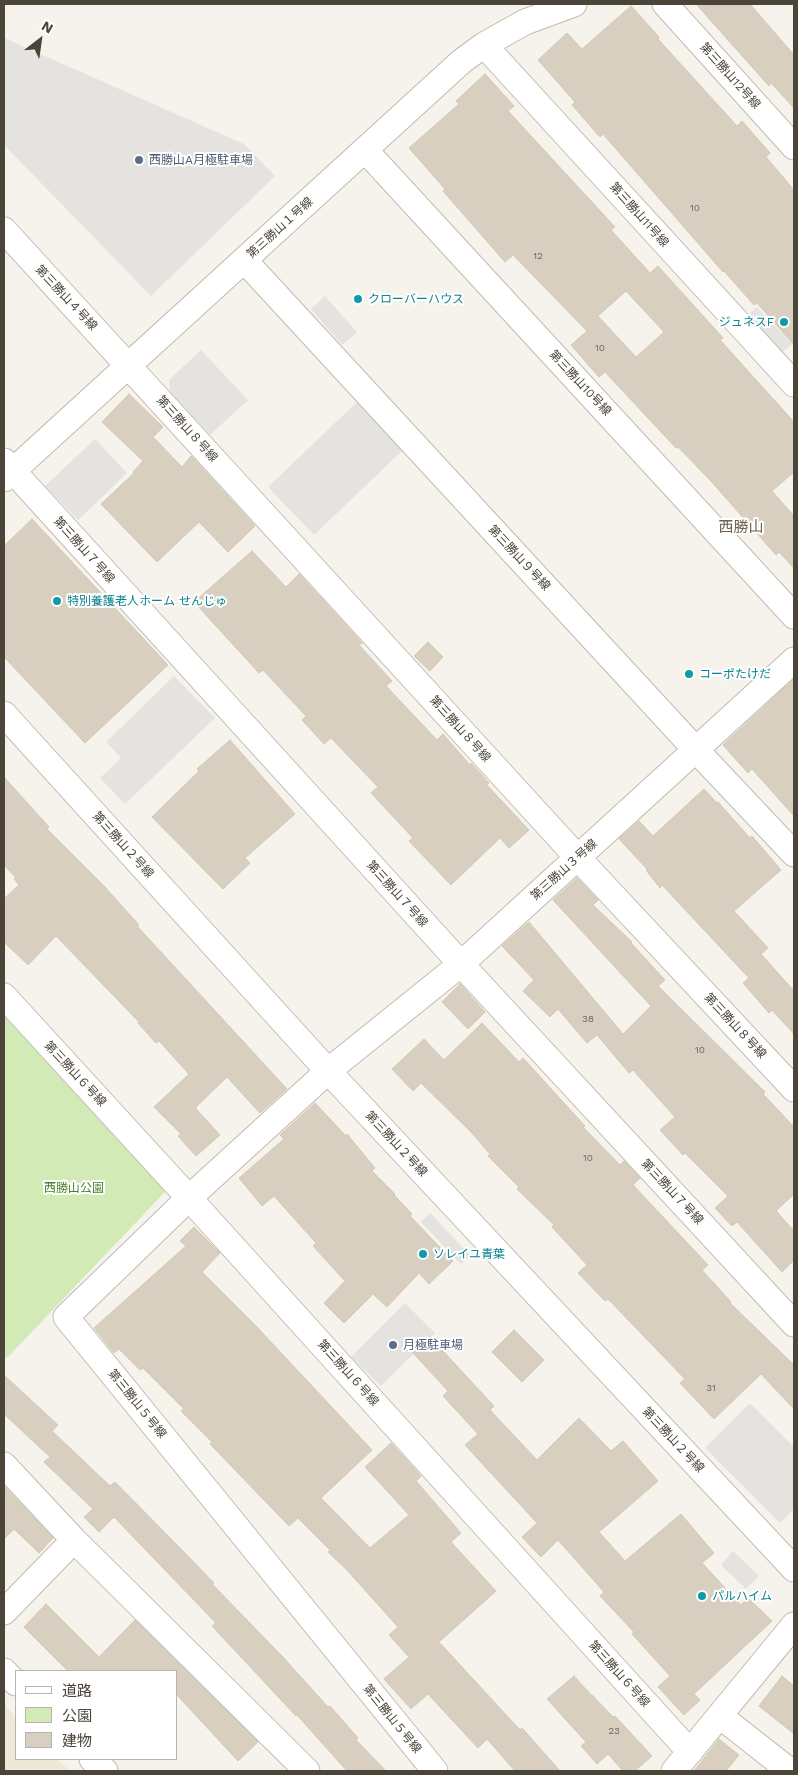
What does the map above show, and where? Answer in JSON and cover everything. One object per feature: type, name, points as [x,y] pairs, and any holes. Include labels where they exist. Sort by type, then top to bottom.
[{"type":"street","name":"第三勝山１号線","points":[[7,471],[129,366],[462,61],[484,44],[525,22],[574,4]]},
{"type":"street","name":"第三勝山12号線","points":[[665,4],[794,147]]},
{"type":"street","name":"第三勝山11号線","points":[[484,44],[794,384]]},
{"type":"street","name":"第三勝山10号線","points":[[365,150],[794,616]]},
{"type":"street","name":"第三勝山４号線","points":[[4,230],[129,366]]},
{"type":"street","name":"第三勝山９号線","points":[[244,260],[794,854]]},
{"type":"street","name":"第三勝山８号線","points":[[129,366],[578,858],[794,1089]]},
{"type":"street","name":"第三勝山７号線","points":[[7,471],[794,1324]]},
{"type":"street","name":"第三勝山３号線","points":[[328,1071],[461,964],[794,660]]},
{"type":"street","name":"第三勝山２号線","points":[[4,714],[328,1071],[794,1570]]},
{"type":"street","name":"第三勝山６号線","points":[[4,996],[690,1752]]},
{"type":"street","name":"第三勝山５号線","points":[[328,1071],[189,1198],[66,1316],[435,1771]]},
{"type":"street","points":[[4,1465],[74,1540],[307,1771]]},
{"type":"street","points":[[4,1612],[74,1540]]},
{"type":"street","points":[[674,1771],[794,1625]]},
{"type":"street","points":[[4,1671],[15,1682]]},
{"type":"street","points":[[720,1716],[790,1771]]},
{"type":"street","points":[[93,1760],[105,1771]]},
{"type":"shaded area","name":"西勝山A月極駐車場","points":[[4,38],[244,144],[275,176],[151,296],[4,145]]},
{"type":"shaded area","points":[[325,296],[357,332],[342,345],[311,309]]},
{"type":"shaded area","points":[[757,307],[792,344],[782,353],[747,316]]},
{"type":"shaded area","points":[[201,350],[248,400],[210,435],[170,392],[169,380]]},
{"type":"shaded area","points":[[359,400],[405,448],[314,535],[268,487]]},
{"type":"shaded area","points":[[95,439],[127,473],[78,520],[45,486]]},
{"type":"shaded area","points":[[174,676],[215,718],[125,804],[100,778],[121,758],[106,742]]},
{"type":"shaded area","points":[[430,1213],[470,1255],[461,1264],[421,1222]]},
{"type":"shaded area","name":"月極駐車場","points":[[405,1303],[435,1333],[381,1386],[351,1357]]},
{"type":"shaded area","points":[[750,1403],[794,1447],[794,1509],[780,1523],[705,1448]]},
{"type":"shaded area","points":[[733,1551],[759,1576],[746,1589],[721,1565]]},
{"type":"shaded area","points":[[4,1704],[15,1716],[15,1760],[58,1760],[70,1771],[4,1771]]},
{"type":"green space","name":"西勝山公園","points":[[4,1008],[164,1185],[164,1193],[7,1358],[4,1355]]},
{"type":"building","points":[[696,4],[750,4],[794,55],[794,108],[771,83],[769,86]]},
{"type":"building","points":[[631,6],[659,37],[658,39],[737,126],[742,121],[770,153],[766,157],[794,190],[794,345],[757,303],[754,305],[723,272],[603,134],[600,137],[572,105],[575,102],[538,60],[567,33],[582,49]]},
{"type":"building","points":[[485,74],[514,106],[508,111],[615,227],[611,230],[650,273],[658,266],[723,338],[720,340],[794,422],[794,472],[772,491],[794,516],[794,568],[779,552],[776,555],[710,480],[678,447],[676,448],[605,372],[599,377],[571,345],[587,331],[513,255],[505,262],[443,191],[445,189],[409,148],[459,104],[456,101]],"holes":[[[626,291],[664,332],[636,357],[598,316]]]},
{"type":"building","points":[[129,394],[163,427],[153,437],[182,467],[191,456],[255,526],[228,552],[199,522],[157,562],[101,504],[134,473],[143,461],[102,422]]},
{"type":"building","name":"特別養護老人ホーム せんじゅ","points":[[32,519],[168,665],[85,743],[4,657],[4,546]]},
{"type":"building","points":[[252,551],[286,587],[299,574],[362,643],[359,645],[392,681],[386,686],[437,740],[443,734],[470,765],[471,763],[489,783],[487,785],[529,830],[509,848],[500,838],[451,885],[409,841],[413,838],[371,793],[378,787],[331,738],[324,744],[302,720],[306,716],[263,670],[259,673],[194,602]]},
{"type":"building","points":[[428,642],[443,657],[430,671],[414,656]]},
{"type":"building","points":[[794,679],[794,816],[752,769],[748,773],[723,745]]},
{"type":"building","points":[[230,740],[295,814],[245,858],[250,863],[223,889],[152,817],[199,771],[197,769]]},
{"type":"building","points":[[4,777],[49,827],[47,829],[104,886],[139,925],[137,926],[287,1089],[260,1113],[227,1077],[196,1107],[220,1135],[196,1156],[178,1136],[181,1134],[154,1107],[189,1074],[159,1041],[156,1043],[139,1022],[56,936],[28,965],[4,942],[4,899],[19,885],[14,879],[16,878],[4,865]]},
{"type":"building","points":[[704,789],[750,838],[752,836],[781,870],[734,911],[768,948],[761,954],[794,991],[794,1034],[772,1010],[769,1013],[743,983],[749,978],[662,885],[660,888],[647,869],[619,839],[639,821],[653,836]]},
{"type":"building","points":[[577,878],[598,900],[593,905],[632,942],[665,980],[658,986],[765,1092],[763,1094],[794,1127],[794,1194],[776,1211],[794,1231],[794,1260],[782,1272],[737,1222],[732,1226],[715,1208],[728,1196],[685,1153],[683,1155],[660,1130],[675,1117],[633,1070],[629,1073],[597,1035],[587,1043],[558,1009],[550,1017],[523,991],[534,980],[502,946],[529,922],[623,1034],[651,1006],[553,900]]},
{"type":"building","points":[[460,984],[485,1012],[468,1029],[442,1002]]},
{"type":"building","points":[[482,1023],[519,1062],[523,1058],[585,1126],[583,1127],[620,1165],[624,1161],[640,1178],[633,1185],[708,1265],[702,1270],[730,1303],[794,1365],[794,1409],[761,1374],[714,1419],[680,1383],[685,1379],[608,1299],[605,1301],[578,1273],[587,1265],[552,1227],[554,1225],[517,1189],[519,1187],[488,1156],[490,1154],[470,1131],[421,1083],[413,1091],[392,1069],[424,1039],[444,1060]]},
{"type":"building","points":[[315,1103],[346,1136],[347,1134],[375,1168],[372,1171],[412,1214],[410,1216],[453,1261],[429,1284],[419,1273],[387,1307],[373,1294],[344,1323],[324,1303],[345,1281],[313,1246],[316,1243],[274,1196],[262,1206],[239,1178],[284,1139],[280,1135]]},
{"type":"building","points":[[194,1227],[220,1253],[202,1272],[255,1325],[372,1450],[321,1498],[370,1548],[409,1515],[365,1467],[391,1443],[421,1476],[416,1481],[461,1533],[451,1542],[496,1591],[439,1642],[520,1730],[522,1728],[560,1771],[515,1771],[487,1739],[478,1748],[428,1694],[411,1709],[384,1679],[409,1657],[389,1635],[398,1627],[346,1569],[328,1552],[330,1550],[298,1518],[289,1526],[210,1444],[212,1442],[181,1411],[184,1409],[143,1368],[140,1370],[119,1349],[114,1353],[94,1328],[186,1246],[180,1241]]},
{"type":"building","points":[[514,1330],[544,1360],[522,1382],[492,1352]]},
{"type":"building","points":[[430,1337],[494,1406],[490,1410],[537,1460],[579,1418],[611,1451],[623,1441],[658,1481],[599,1532],[625,1561],[681,1514],[714,1553],[702,1563],[741,1605],[748,1598],[772,1621],[694,1694],[700,1700],[684,1715],[658,1687],[670,1676],[632,1634],[634,1632],[600,1596],[604,1592],[558,1540],[541,1557],[522,1537],[537,1523],[465,1445],[478,1434],[443,1396],[448,1391],[413,1353]]},
{"type":"building","points":[[4,1375],[58,1425],[52,1431],[110,1486],[115,1482],[214,1583],[212,1584],[282,1656],[328,1707],[330,1706],[358,1738],[356,1740],[386,1771],[347,1771],[297,1715],[212,1626],[216,1623],[114,1517],[99,1532],[84,1517],[93,1509],[44,1462],[50,1457],[4,1414]]},
{"type":"building","points":[[4,1486],[53,1538],[39,1553],[14,1529],[4,1539]]},
{"type":"building","points":[[46,1604],[99,1657],[135,1620],[258,1742],[238,1761],[178,1696],[178,1670],[67,1670],[24,1627]]},
{"type":"building","points":[[574,1676],[652,1756],[635,1771],[623,1771],[608,1754],[597,1764],[581,1746],[586,1742],[547,1699]]},
{"type":"building","points":[[782,1676],[794,1686],[794,1734],[759,1706]]},
{"type":"building","points":[[719,1739],[739,1755],[726,1771],[694,1771]]},
{"type":"place","name":"西勝山A月極駐車場","points":[[139,160]]},
{"type":"place","name":"クローバーハウス","points":[[358,299]]},
{"type":"place","name":"ジュネスF","points":[[784,322]]},
{"type":"place","name":"特別養護老人ホーム せんじゅ","points":[[57,601]]},
{"type":"place","name":"コーポたけだ","points":[[689,674]]},
{"type":"place","name":"ソレイユ青葉","points":[[423,1254]]},
{"type":"place","name":"月極駐車場","points":[[393,1345]]},
{"type":"place","name":"パルハイム","points":[[702,1596]]},
{"type":"district","name":"西勝山","points":[[741,528]]}]
